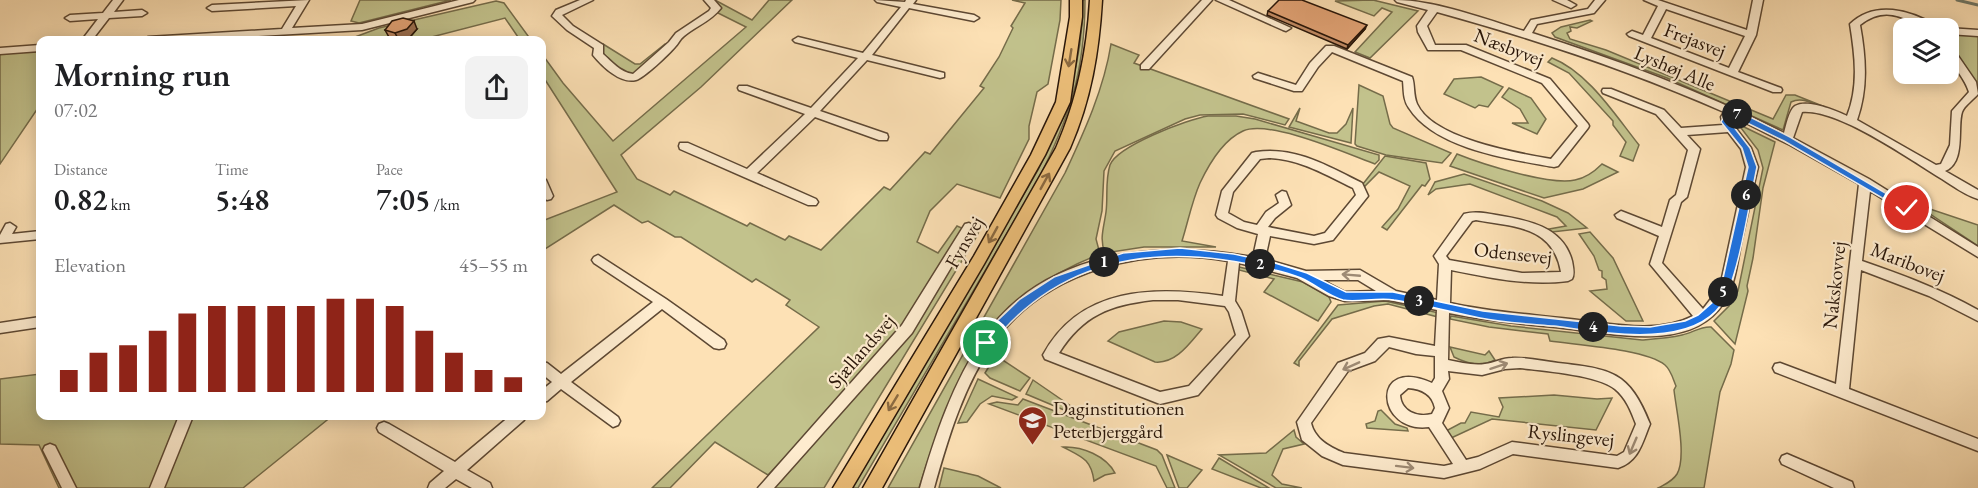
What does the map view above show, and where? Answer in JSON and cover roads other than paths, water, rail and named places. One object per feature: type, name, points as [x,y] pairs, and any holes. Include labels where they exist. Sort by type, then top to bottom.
[{"type":"main road","name":"Fynsvej","points":[[842,488],[979,260],[1038,155],[1063,102],[1076,17],[1076,0]]},
{"type":"main road","points":[[872,488],[968,324],[1058,158],[1077,116],[1085,84],[1093,49],[1096,0]]},
{"type":"street","points":[[90,36],[118,0]]},
{"type":"street","points":[[217,36],[362,27],[470,0]]},
{"type":"street","points":[[588,0],[559,12],[557,16],[570,28],[599,47],[598,55],[613,69],[629,77],[635,77],[673,44],[679,35],[712,13],[716,8],[709,0]]},
{"type":"street","points":[[880,0],[909,3],[974,18]]},
{"type":"street","points":[[1145,67],[1207,0]]},
{"type":"street","points":[[1221,0],[1286,28]]},
{"type":"street","name":"Lyshøj Alle","points":[[1400,0],[1527,33],[1610,61],[1731,111],[1865,182],[1978,254]]},
{"type":"street","points":[[1558,0],[1571,5]]},
{"type":"street","points":[[1527,33],[1534,22],[1591,11],[1600,0]]},
{"type":"street","name":"Frejasvej","points":[[1731,73],[1751,35],[1758,0]]},
{"type":"street","points":[[286,32],[304,1]]},
{"type":"street","points":[[212,8],[304,1]]},
{"type":"street","name":"Frejasvej","points":[[1645,39],[1658,2],[1751,35]]},
{"type":"street","points":[[749,174],[814,113],[864,58],[909,3]]},
{"type":"street","points":[[1851,121],[1860,94],[1860,60],[1855,24],[1863,12],[1881,7],[1897,9],[1917,18]]},
{"type":"street","name":"Næsbyvej","points":[[1258,76],[1298,89],[1314,65],[1330,48],[1408,79],[1412,106],[1433,127],[1496,153],[1554,163],[1564,147],[1584,126],[1546,81],[1462,47],[1432,48],[1422,26],[1432,15],[1433,8]]},
{"type":"street","points":[[70,18],[142,13]]},
{"type":"street","points":[[340,36],[343,28]]},
{"type":"street","points":[[1959,31],[1978,33]]},
{"type":"street","name":"Frejasvej","points":[[1632,34],[1776,90]]},
{"type":"street","points":[[798,40],[940,75]]},
{"type":"street","points":[[0,51],[36,48]]},
{"type":"street","points":[[1938,169],[1946,166],[1955,145],[1957,111],[1976,92],[1959,65]]},
{"type":"street","points":[[743,88],[884,137]]},
{"type":"street","points":[[1607,91],[1660,112],[1694,149],[1681,197],[1676,200],[1656,264],[1702,317]]},
{"type":"street","points":[[1787,139],[1792,119],[1798,109],[1803,106],[1813,107],[1851,121],[1938,169],[1978,195]]},
{"type":"street","points":[[1304,275],[1339,295],[1393,296],[1483,315],[1621,330],[1668,329],[1702,317],[1717,303],[1726,287],[1752,167],[1746,148],[1729,128],[1726,117],[1731,111]]},
{"type":"street","points":[[1680,132],[1729,128]]},
{"type":"street","points":[[684,146],[812,202]]},
{"type":"street","points":[[1264,154],[1295,157],[1358,186],[1362,196],[1329,237],[1314,240],[1263,231],[1241,225],[1222,215],[1228,191],[1256,156],[1264,154]]},
{"type":"street","name":"Nakskovvej","points":[[1842,392],[1865,182]]},
{"type":"street","points":[[1258,263],[1265,221],[1274,211],[1285,205],[1282,195]]},
{"type":"street","points":[[1621,215],[1666,234]]},
{"type":"street","name":"Odensevej","points":[[1443,307],[1445,264],[1440,256],[1468,218],[1476,216],[1540,229],[1550,234],[1567,260],[1568,276],[1552,280],[1489,273],[1445,264]]},
{"type":"street","points":[[1,242],[10,227]]},
{"type":"street","name":"Sjællandsvej","points":[[765,488],[907,329],[969,227]]},
{"type":"street","points":[[1,242],[36,236]]},
{"type":"street","points":[[927,488],[947,425],[986,343],[1002,323],[1039,290],[1057,280],[1123,256],[1180,252],[1234,258],[1304,275],[1360,275],[1393,296]]},
{"type":"street","points":[[1229,302],[1201,297],[1155,294],[1097,308],[1078,320],[1058,340],[1050,356],[1160,398],[1193,392],[1243,336],[1235,311],[1229,302],[1234,258]]},
{"type":"street","points":[[598,260],[662,302],[719,344]]},
{"type":"street","name":"Maribovej","points":[[1855,263],[1913,283],[1950,299],[1978,316]]},
{"type":"street","points":[[546,394],[662,302]]},
{"type":"street","points":[[1434,391],[1443,379],[1443,307]]},
{"type":"street","points":[[0,328],[36,323]]},
{"type":"street","name":"Ryslingevej","points":[[1389,342],[1442,358],[1477,370],[1508,363],[1601,375],[1619,383],[1629,393],[1636,403],[1643,424],[1629,456],[1618,462],[1512,448],[1480,463],[1444,472],[1343,459],[1312,442],[1304,429],[1304,422],[1343,367],[1370,357],[1383,343],[1389,342]]},
{"type":"street","points":[[1780,368],[1978,445]]},
{"type":"street","points":[[546,370],[613,421]]},
{"type":"street","points":[[1407,382],[1421,384],[1434,391],[1441,401],[1442,408],[1441,414],[1433,421],[1420,422],[1410,419],[1399,411],[1393,399],[1396,388],[1407,382]]},
{"type":"street","points":[[158,488],[184,420]]},
{"type":"street","points":[[435,488],[514,420]]},
{"type":"street","points":[[1433,421],[1463,467]]},
{"type":"street","points":[[384,428],[485,488]]},
{"type":"street","points":[[50,450],[69,488]]},
{"type":"street","points":[[1788,460],[1846,487]]},
{"type":"street","points":[[1813,472],[1818,488]]},
{"type":"waterway","points":[[1957,0],[1978,5]]},
{"type":"place","name":"Daginstitutionen Peterbjerggård","points":[[1032,446]]}]
